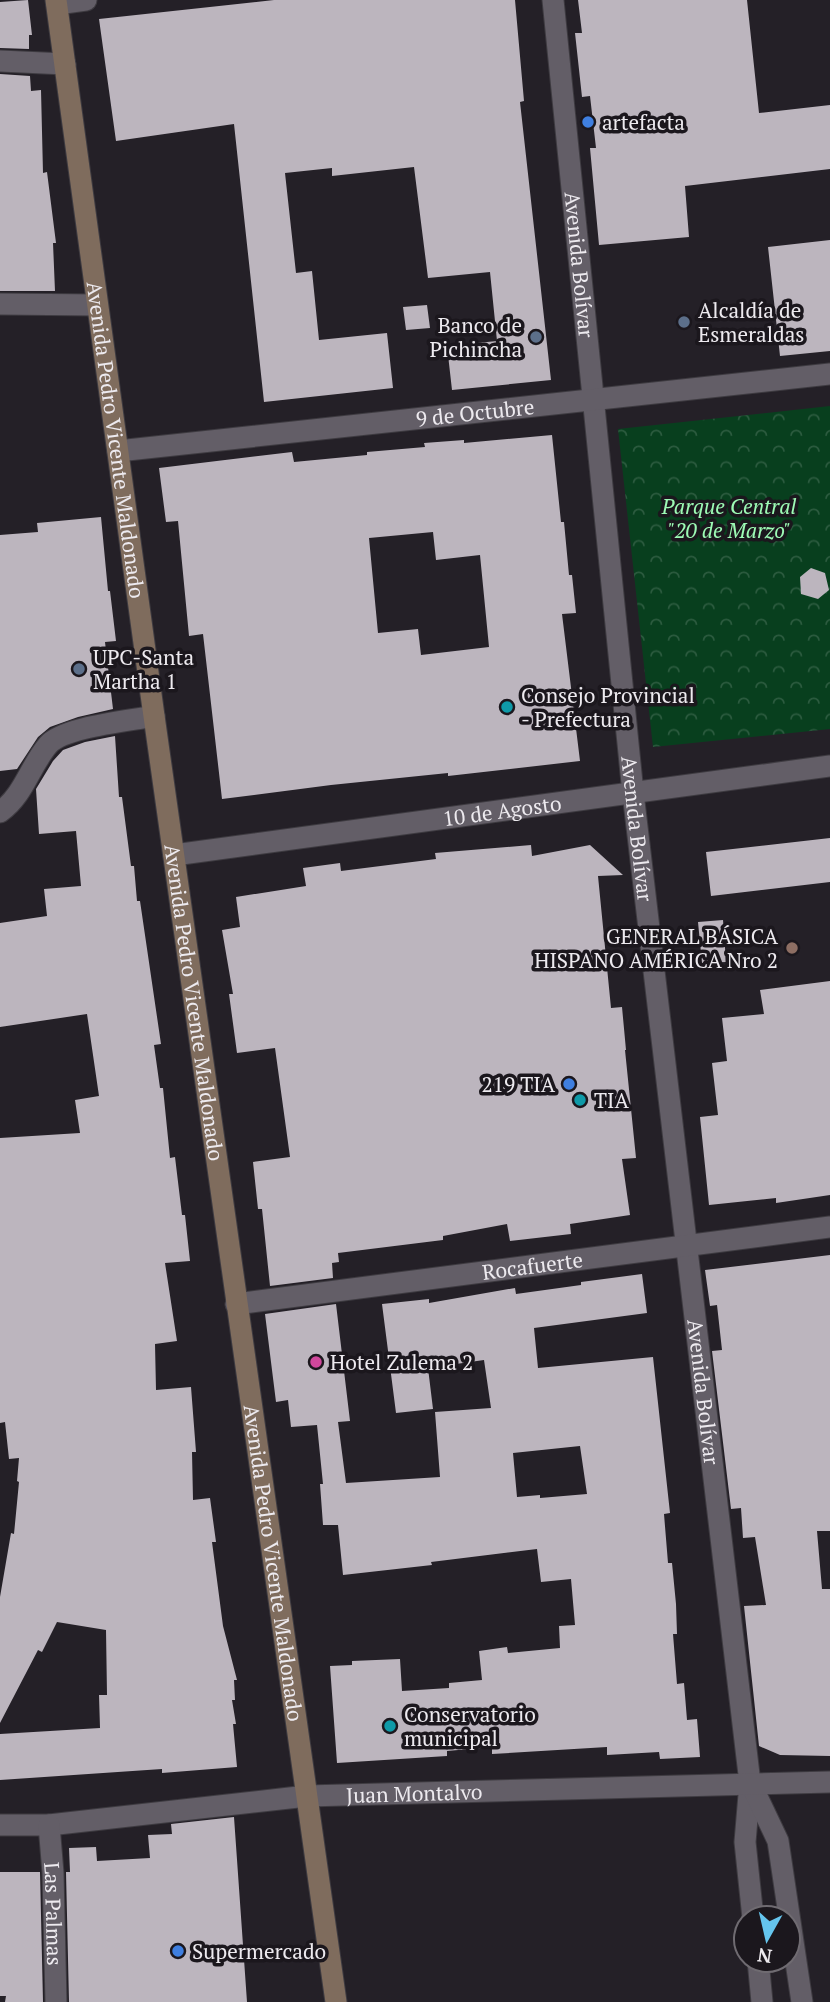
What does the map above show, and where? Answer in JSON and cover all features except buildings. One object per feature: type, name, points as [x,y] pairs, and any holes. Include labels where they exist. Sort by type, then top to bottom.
[{"type":"main road","name":"Avenida Pedro Vicente Maldonado","points":[[56,2],[236,1304],[336,2002]]},
{"type":"street","points":[[56,2],[86,0]]},
{"type":"street","name":"Avenida Bolívar","points":[[553,0],[633,793],[750,1783]]},
{"type":"street","points":[[0,61],[65,64]]},
{"type":"street","points":[[0,304],[97,305]]},
{"type":"street","name":"9 de Octubre","points":[[118,451],[830,374]]},
{"type":"street","points":[[0,812],[18,793],[48,744],[63,733],[154,716]]},
{"type":"street","name":"10 de Agosto","points":[[174,855],[830,766]]},
{"type":"street","name":"Rocafuerte","points":[[236,1304],[830,1227]]},
{"type":"street","name":"Juan Montalvo","points":[[0,1825],[49,1825],[307,1796],[830,1782]]},
{"type":"street","points":[[750,1783],[745,1842],[752,1904]]},
{"type":"street","points":[[750,1783],[778,1840],[802,2002]]},
{"type":"street","name":"Las Palmas","points":[[49,1825],[53,1873],[56,2002]]},
{"type":"street","points":[[759,1974],[762,2002]]},
{"type":"green space","name":"Parque Central \"20 de Marzo\"","points":[[830,406],[830,729],[653,747],[618,429]]},
{"type":"place","name":"artefacta","points":[[588,122]]},
{"type":"place","name":"Alcaldía de Esmeraldas","points":[[684,322]]},
{"type":"place","name":"Banco de Pichincha","points":[[536,337]]},
{"type":"place","name":"UPC-Santa Martha 1","points":[[79,669]]},
{"type":"place","name":"Consejo Provincial - Prefectura","points":[[507,707]]},
{"type":"place","name":"GENERAL BÁSICA HISPANO AMÉRICA Nro 2","points":[[792,948]]},
{"type":"place","name":"219 TIA","points":[[569,1084]]},
{"type":"place","name":"TIA","points":[[580,1100]]},
{"type":"place","name":"Hotel Zulema 2","points":[[316,1362]]},
{"type":"place","name":"Conservatorio municipal","points":[[390,1726]]},
{"type":"place","name":"Supermercado","points":[[178,1951]]}]
